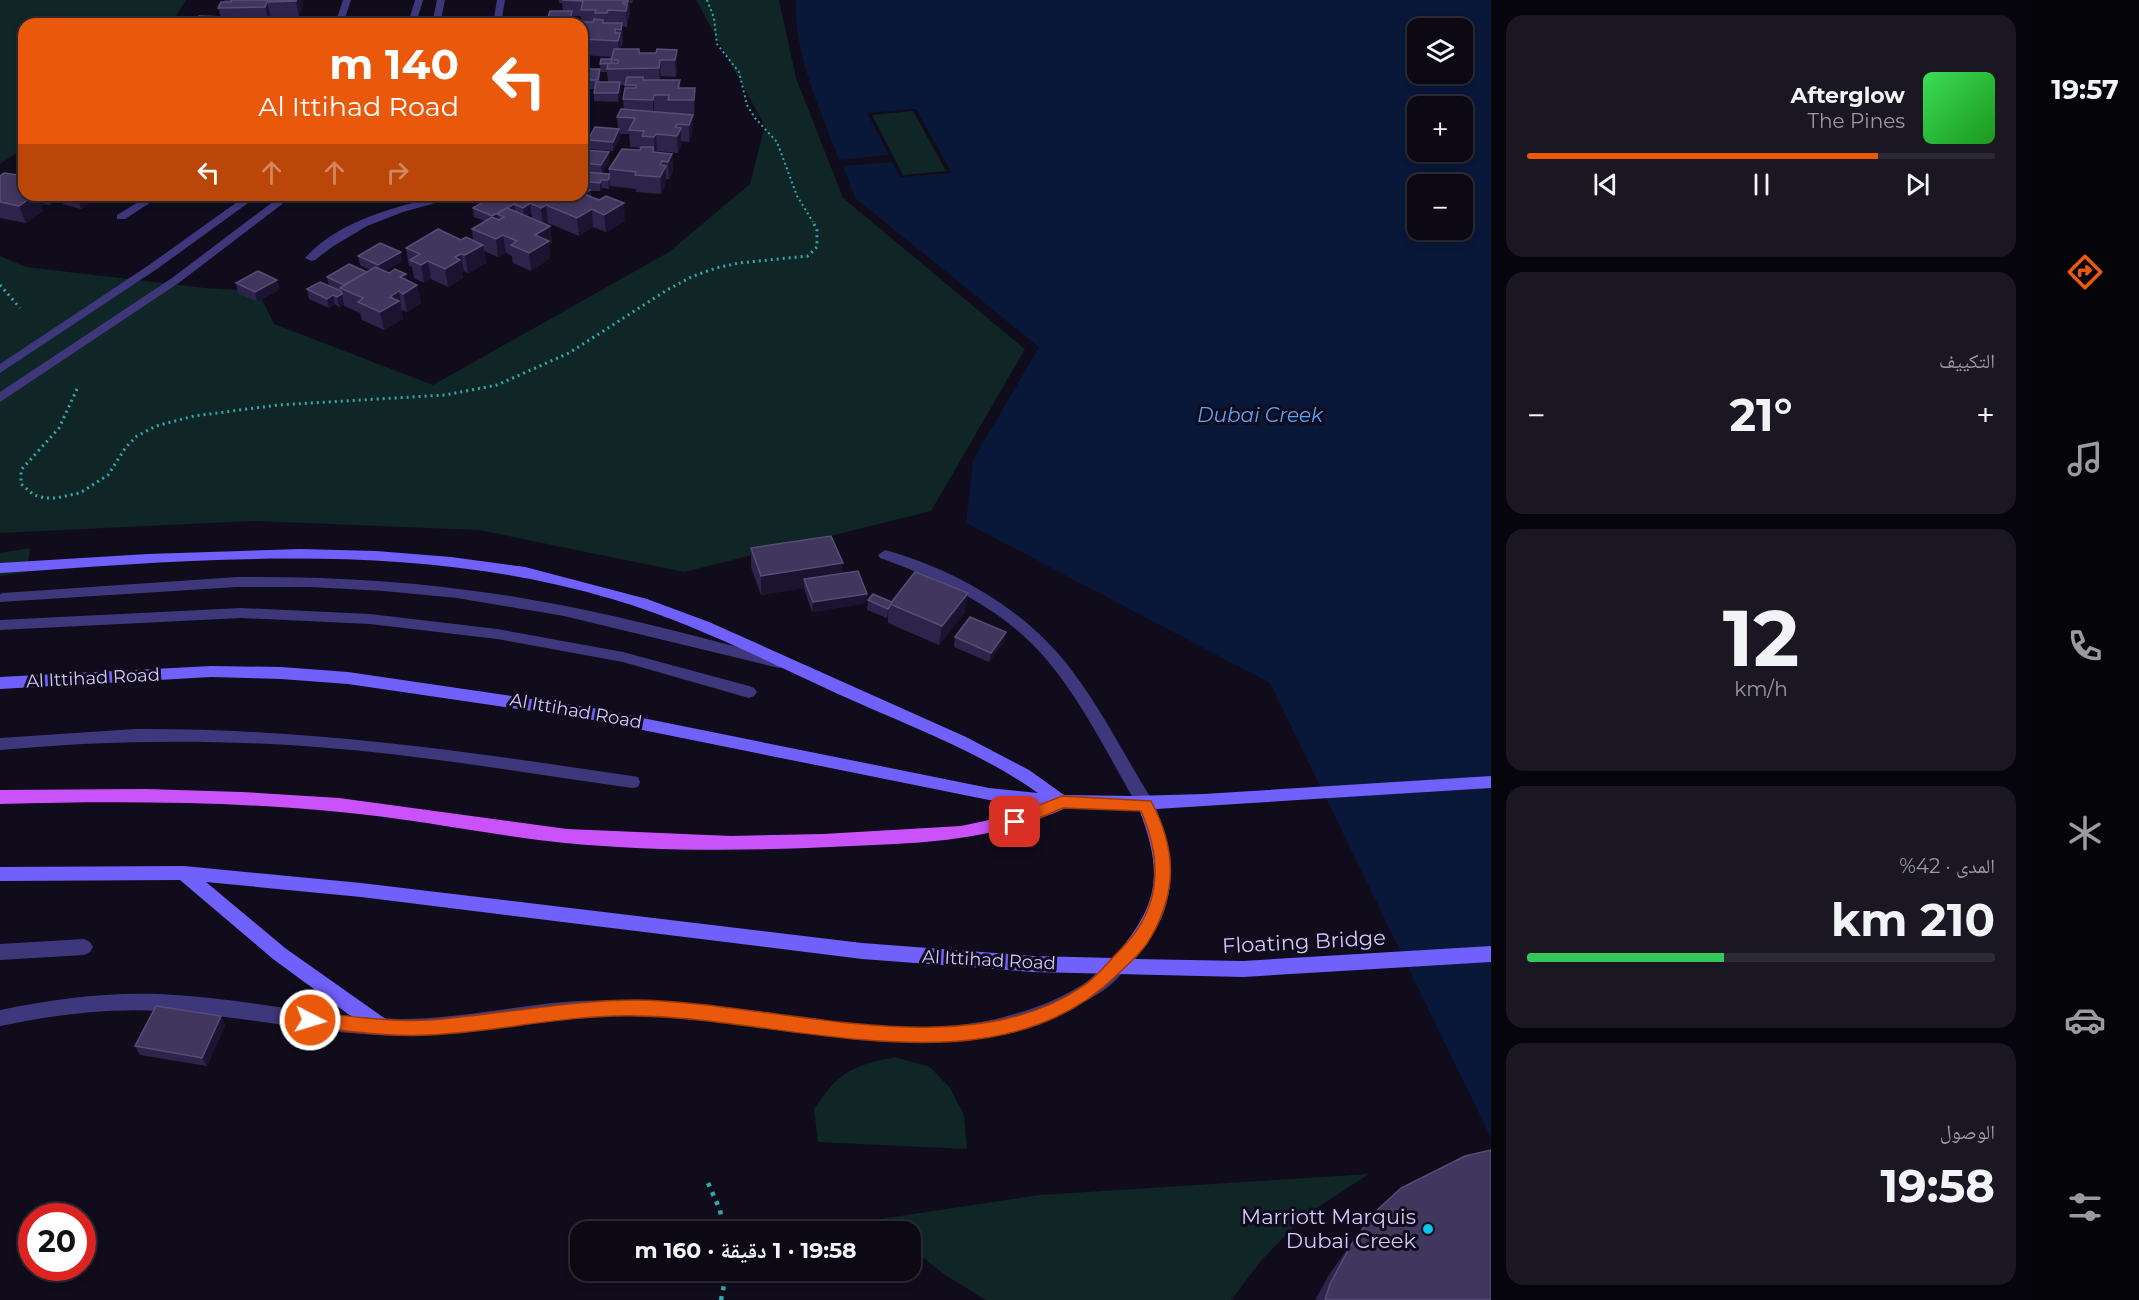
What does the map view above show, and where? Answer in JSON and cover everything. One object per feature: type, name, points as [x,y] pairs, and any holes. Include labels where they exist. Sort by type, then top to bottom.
[{"type":"main road","points":[[0,568],[143,559],[281,554],[402,558],[499,568],[594,588],[687,619],[779,663],[988,754],[1036,781],[1062,802],[1009,824],[961,833],[736,844],[591,838],[388,810],[254,798],[117,794],[0,796]]},
{"type":"main road","name":"Al Ittihad Road","points":[[0,683],[164,674],[281,672],[393,684],[522,702],[668,727],[989,794],[1062,802],[1146,805]]},
{"type":"main road","points":[[1118,965],[1140,942],[1154,917],[1162,889],[1163,861],[1158,832],[1146,805],[1491,782]]},
{"type":"main road","points":[[184,873],[225,912],[271,950],[380,1026]]},
{"type":"main road","name":"Al Ittihad Road","points":[[0,874],[184,873],[373,892],[873,952],[1033,964],[1118,965]]},
{"type":"main road","name":"Floating Bridge","points":[[1118,965],[1243,969],[1491,954]]},
{"type":"lane","points":[[341,18],[347,0]]},
{"type":"lane","points":[[414,18],[419,0]]},
{"type":"lane","points":[[437,18],[441,0]]},
{"type":"lane","points":[[498,18],[501,0]]},
{"type":"lane","points":[[121,217],[147,201]]},
{"type":"lane","points":[[0,369],[153,267],[246,201]]},
{"type":"lane","points":[[0,398],[176,280],[281,201]]},
{"type":"lane","points":[[311,258],[329,243],[374,218],[401,208],[432,201]]},
{"type":"lane","points":[[885,555],[922,567],[956,582],[988,601],[1018,623],[1068,676],[1146,805]]},
{"type":"lane","points":[[3,598],[203,582],[300,582],[395,588],[490,597],[584,613],[779,663]]},
{"type":"lane","points":[[0,625],[241,613],[369,619],[497,634],[623,657],[749,692]]},
{"type":"lane","points":[[0,744],[128,736],[245,737],[362,745],[632,782]]},
{"type":"lane","points":[[0,952],[84,947]]},
{"type":"lane","points":[[0,1018],[76,1006],[179,1003],[277,1017],[428,1028],[568,1010],[637,1008],[694,1011],[831,1029],[929,1035],[974,1033],[1017,1024],[1055,1010],[1091,990],[1118,965]]},
{"type":"path","points":[[77,389],[63,423],[22,467],[19,478],[23,488],[33,494],[65,497],[99,484],[110,473],[126,445],[139,434],[176,420],[248,408],[426,396],[495,385],[585,344],[653,298],[703,272],[744,262],[808,256],[817,247],[817,229],[797,196],[777,142],[755,118],[747,105],[739,72],[717,44],[714,18],[707,0]]},
{"type":"path","points":[[0,285],[20,308]]},
{"type":"path","points":[[708,1183],[720,1210],[722,1221]]},
{"type":"path","points":[[721,1300],[725,1281]]},
{"type":"green space","points":[[0,0],[186,0],[175,18],[18,18],[18,152],[0,164]]},
{"type":"green space","points":[[696,0],[779,0],[796,78],[843,198],[1025,349],[931,511],[684,572],[479,530],[252,521],[0,533],[0,256],[26,267],[205,288],[258,291],[274,324],[433,385],[669,252],[750,184],[765,126]]},
{"type":"green space","points":[[913,111],[946,171],[903,175],[872,115]]},
{"type":"green space","points":[[30,548],[27,572],[0,576],[0,553]]},
{"type":"green space","points":[[895,1057],[930,1067],[950,1088],[964,1115],[967,1149],[818,1142],[814,1109],[831,1087],[847,1073],[857,1068]]},
{"type":"green space","points":[[1369,1174],[1303,1217],[1261,1261],[1231,1300],[986,1300],[945,1275],[921,1256],[921,1221],[873,1220],[1040,1195]]},
{"type":"water","name":"Dubai Creek","points":[[796,0],[1491,0],[1491,1138],[1270,683],[966,523],[973,460],[1039,347],[855,198],[843,166],[892,162],[900,177],[952,173],[916,109],[867,113],[889,155],[839,160],[810,82],[799,41]]},
{"type":"building","points":[[231,0],[296,1],[267,2],[265,7],[218,8],[221,2],[231,2]]},
{"type":"building","points":[[562,0],[628,0],[628,2],[623,2],[627,4],[626,11],[608,10],[607,13],[595,13],[596,10],[581,10],[583,1]]},
{"type":"building","points":[[550,11],[572,11],[571,18],[548,18]]},
{"type":"building","points":[[199,16],[222,17],[221,18],[197,18]]},
{"type":"building","points":[[594,19],[603,20],[603,23],[622,23],[621,30],[615,29],[615,33],[620,33],[618,41],[588,39],[588,22],[593,22]]},
{"type":"building","points":[[614,49],[639,49],[639,53],[656,53],[657,49],[677,50],[675,60],[660,60],[659,68],[607,69],[608,63],[618,63],[618,60],[611,60]]},
{"type":"building","points":[[601,59],[611,59],[612,63],[600,64]]},
{"type":"building","points":[[588,69],[600,69],[598,80],[588,80]]},
{"type":"building","points":[[627,77],[643,77],[643,80],[680,80],[678,88],[695,88],[694,100],[668,100],[669,95],[654,95],[653,100],[623,99],[625,88],[636,88],[636,85],[625,85]]},
{"type":"building","points":[[596,82],[620,82],[618,93],[594,93]]},
{"type":"building","points":[[621,109],[693,115],[689,125],[677,124],[675,127],[681,128],[677,136],[656,134],[654,137],[642,136],[644,131],[629,130],[635,118],[617,117]]},
{"type":"building","points":[[595,127],[619,129],[613,142],[588,140]]},
{"type":"building","points":[[641,147],[653,147],[653,152],[672,154],[668,162],[662,161],[660,165],[666,166],[660,177],[635,175],[636,172],[609,169],[622,149],[640,150]]},
{"type":"building","points":[[588,150],[609,152],[601,165],[588,164]]},
{"type":"building","points":[[588,172],[609,174],[608,180],[601,180],[600,183],[588,182]]},
{"type":"building","points":[[4,173],[18,175],[18,201],[26,201],[19,206],[0,202],[0,176]]},
{"type":"building","points":[[588,196],[599,200],[606,196],[624,203],[604,215],[592,209],[577,218],[546,205],[541,208],[530,203],[533,201],[588,201]]},
{"type":"building","points":[[485,201],[534,201],[523,208],[514,204],[492,216],[473,208]]},
{"type":"building","points":[[507,208],[550,226],[535,235],[549,241],[529,253],[511,245],[517,241],[503,235],[496,239],[472,229],[492,217],[499,220],[504,217],[497,214]]},
{"type":"building","points":[[438,229],[461,240],[466,237],[483,245],[465,255],[455,257],[460,260],[445,269],[428,261],[421,265],[410,260],[420,254],[406,248]]},
{"type":"building","points":[[380,243],[401,252],[378,265],[358,256]]},
{"type":"building","points":[[349,264],[367,272],[344,285],[327,277]]},
{"type":"building","points":[[375,267],[389,273],[395,269],[406,274],[400,277],[417,285],[403,294],[399,291],[390,297],[399,301],[380,312],[358,302],[363,298],[340,288]]},
{"type":"building","points":[[258,271],[277,280],[255,292],[236,283]]},
{"type":"building","points":[[320,282],[341,291],[342,294],[337,297],[333,295],[327,299],[307,289]]},
{"type":"building","points":[[831,536],[843,563],[761,576],[751,548]]},
{"type":"building","points":[[858,571],[867,594],[813,602],[804,579]]},
{"type":"building","points":[[915,572],[968,593],[942,626],[890,604]]},
{"type":"building","points":[[873,594],[892,602],[888,609],[868,600]]},
{"type":"building","points":[[970,617],[1006,632],[991,653],[955,637]]},
{"type":"building","points":[[156,1006],[221,1016],[202,1058],[135,1046]]},
{"type":"building","name":"Marriott Marquis Dubai Creek","points":[[1491,1150],[1491,1300],[1325,1300],[1330,1284],[1351,1245],[1374,1213],[1401,1188],[1465,1156]]},
{"type":"place","name":"Marriott Marquis Dubai Creek","points":[[1428,1229]]},
{"type":"route","points":[[310,1020],[428,1028],[580,1009],[637,1008],[694,1011],[831,1029],[929,1035],[974,1033],[1017,1024],[1055,1010],[1091,990],[1140,942],[1154,917],[1162,889],[1163,861],[1158,832],[1146,805],[1062,802],[1015,822]]}]
